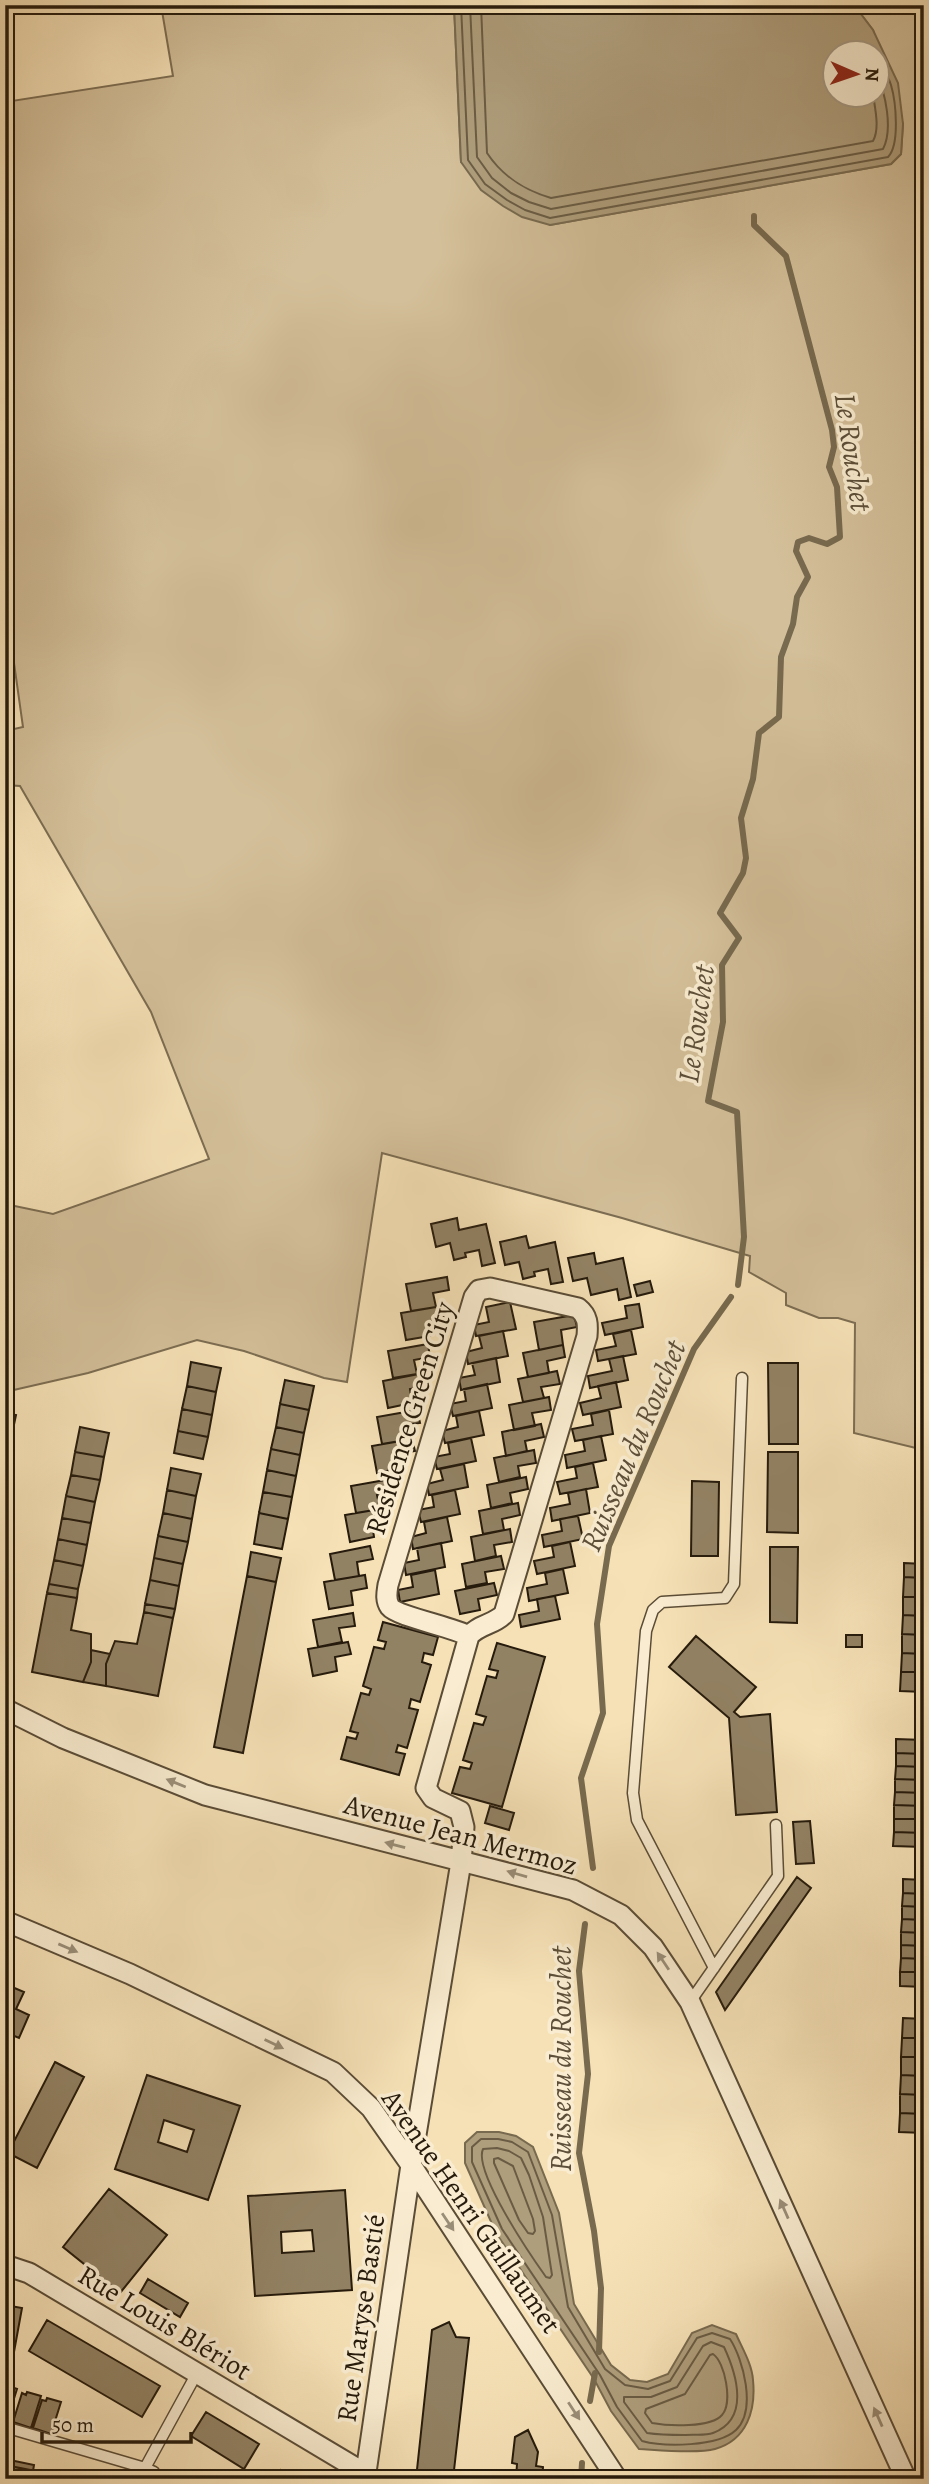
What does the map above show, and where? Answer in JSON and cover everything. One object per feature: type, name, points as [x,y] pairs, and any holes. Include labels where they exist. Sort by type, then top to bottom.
[{"type":"street","name":"Résidence Green City","points":[[490,1288],[578,1308],[585,1314],[588,1324],[587,1336],[504,1614],[497,1622],[476,1628],[468,1636],[454,1628],[401,1614],[390,1607],[387,1597],[388,1585],[474,1297],[479,1290],[490,1288]]},
{"type":"street","points":[[461,1862],[464,1827],[460,1811],[433,1798],[426,1788],[468,1636]]},
{"type":"street","name":"Avenue Jean Mermoz","points":[[5,1709],[63,1738],[205,1795],[573,1890],[621,1915],[653,1947],[690,2002],[906,2479]]},
{"type":"street","name":"Rue Maryse Bastié","points":[[365,2477],[411,2165],[461,1862]]},
{"type":"street","name":"Avenue Henri Guillaumet","points":[[5,1921],[130,1974],[333,2073],[371,2108],[411,2165],[617,2479]]},
{"type":"street","name":"Rue Louis Blériot","points":[[5,2265],[29,2273],[365,2477]]},
{"type":"lane","points":[[714,1968],[637,1820],[633,1793],[646,1631],[653,1610],[662,1602],[725,1598],[734,1584],[742,1378]]},
{"type":"lane","points":[[690,2002],[778,1876],[776,1825]]},
{"type":"lane","points":[[145,2468],[197,2373]]},
{"type":"lane","points":[[5,2427],[145,2468],[154,2472],[156,2479]]},
{"type":"shaded area","points":[[161,5],[454,5],[461,162],[550,225],[891,164],[901,154],[903,124],[890,83],[890,38],[876,38],[873,30],[854,5],[924,5],[924,1450],[854,1433],[855,1323],[838,1318],[819,1318],[786,1305],[786,1293],[749,1272],[750,1256],[382,1153],[347,1382],[324,1378],[244,1351],[197,1340],[88,1373],[5,1392],[5,1204],[53,1214],[209,1159],[151,1012],[20,786],[5,785],[5,731],[23,727],[5,599],[5,102],[173,76]]},
{"type":"water","points":[[454,5],[854,5],[877,38],[820,38],[820,108],[890,108],[890,66],[898,83],[903,124],[901,154],[891,164],[550,225],[522,217],[481,190],[461,162]]},
{"type":"water","points":[[477,2132],[499,2132],[516,2136],[533,2147],[559,2213],[574,2304],[611,2365],[630,2380],[647,2382],[668,2374],[692,2333],[712,2325],[736,2334],[751,2368],[754,2391],[751,2413],[735,2439],[715,2449],[698,2451],[639,2449],[611,2411],[594,2379],[496,2233],[465,2163],[465,2143]]},
{"type":"building","points":[[457,1218],[459,1230],[486,1224],[495,1263],[482,1266],[479,1250],[465,1253],[466,1257],[454,1260],[450,1243],[436,1247],[431,1224]]},
{"type":"building","points":[[526,1236],[529,1248],[555,1242],[563,1282],[551,1284],[548,1269],[534,1272],[535,1276],[523,1279],[519,1262],[505,1265],[500,1242]]},
{"type":"building","points":[[594,1253],[596,1264],[623,1258],[631,1297],[619,1300],[617,1289],[591,1295],[587,1278],[573,1281],[568,1258]]},
{"type":"building","points":[[447,1277],[449,1290],[433,1293],[436,1307],[411,1311],[406,1284]]},
{"type":"building","points":[[650,1281],[653,1292],[637,1296],[634,1285]]},
{"type":"building","points":[[510,1302],[516,1329],[476,1336],[474,1325],[489,1322],[486,1307]]},
{"type":"building","points":[[639,1304],[643,1327],[605,1335],[602,1323],[627,1318],[625,1306]]},
{"type":"building","points":[[442,1306],[444,1318],[428,1322],[430,1336],[406,1340],[401,1313]]},
{"type":"building","points":[[574,1315],[577,1327],[561,1330],[563,1345],[539,1350],[534,1322]]},
{"type":"building","points":[[631,1330],[636,1354],[598,1361],[596,1350],[616,1346],[613,1334]]},
{"type":"building","points":[[503,1331],[508,1356],[468,1364],[466,1352],[482,1348],[479,1336]]},
{"type":"building","points":[[428,1344],[430,1357],[414,1360],[417,1374],[393,1378],[388,1351]]},
{"type":"building","points":[[563,1345],[565,1357],[547,1361],[549,1373],[528,1377],[523,1353]]},
{"type":"building","points":[[623,1356],[628,1380],[590,1388],[588,1376],[612,1371],[609,1359]]},
{"type":"building","points":[[496,1358],[500,1382],[461,1390],[459,1378],[475,1375],[472,1363]]},
{"type":"building","points":[[191,1362],[221,1368],[216,1392],[187,1386]]},
{"type":"building","points":[[768,1363],[798,1363],[798,1444],[769,1444]]},
{"type":"building","points":[[557,1371],[560,1384],[541,1387],[544,1398],[523,1402],[518,1379]]},
{"type":"building","points":[[424,1373],[426,1386],[410,1389],[412,1403],[388,1408],[383,1381]]},
{"type":"building","points":[[285,1380],[314,1386],[309,1410],[280,1404]]},
{"type":"building","points":[[616,1382],[621,1407],[583,1415],[580,1403],[601,1398],[598,1386]]},
{"type":"building","points":[[487,1384],[492,1408],[453,1416],[450,1404],[466,1401],[464,1389]]},
{"type":"building","points":[[187,1386],[216,1392],[212,1415],[182,1409]]},
{"type":"building","points":[[549,1397],[551,1410],[532,1413],[535,1426],[514,1430],[509,1405]]},
{"type":"building","points":[[280,1404],[309,1410],[304,1433],[276,1427]]},
{"type":"building","points":[[182,1409],[212,1415],[208,1437],[178,1431]]},
{"type":"building","points":[[417,1410],[420,1423],[403,1425],[406,1440],[382,1444],[377,1417]]},
{"type":"building","points":[[609,1410],[613,1434],[575,1441],[572,1429],[593,1425],[591,1414]]},
{"type":"building","points":[[479,1411],[484,1435],[445,1443],[442,1431],[458,1427],[456,1416]]},
{"type":"building","points":[[5,1413],[16,1415],[11,1439],[5,1437]]},
{"type":"building","points":[[541,1424],[544,1437],[525,1441],[527,1451],[506,1456],[502,1432]]},
{"type":"building","points":[[80,1427],[109,1433],[104,1457],[75,1452]]},
{"type":"building","points":[[276,1427],[304,1433],[300,1455],[271,1449]]},
{"type":"building","points":[[178,1431],[208,1437],[203,1459],[174,1453]]},
{"type":"building","points":[[601,1436],[606,1460],[567,1468],[565,1455],[585,1451],[583,1440]]},
{"type":"building","points":[[471,1438],[476,1461],[437,1469],[434,1457],[450,1454],[448,1443]]},
{"type":"building","points":[[412,1439],[415,1451],[398,1454],[401,1468],[377,1473],[372,1446]]},
{"type":"building","points":[[271,1449],[300,1455],[296,1476],[267,1470]]},
{"type":"building","points":[[534,1450],[536,1463],[518,1466],[520,1477],[499,1482],[494,1458]]},
{"type":"building","points":[[75,1452],[104,1457],[100,1480],[71,1475]]},
{"type":"building","points":[[768,1452],[798,1452],[798,1533],[767,1532]]},
{"type":"building","points":[[593,1463],[598,1487],[560,1494],[557,1482],[577,1478],[575,1467]]},
{"type":"building","points":[[464,1464],[468,1487],[429,1495],[427,1484],[443,1480],[440,1469]]},
{"type":"building","points":[[171,1468],[201,1474],[196,1496],[167,1490]]},
{"type":"building","points":[[267,1470],[296,1476],[292,1497],[263,1492]]},
{"type":"building","points":[[71,1475],[100,1480],[95,1502],[66,1496]]},
{"type":"building","points":[[526,1477],[528,1489],[510,1493],[512,1503],[491,1508],[487,1485]]},
{"type":"building","points":[[391,1479],[393,1492],[377,1495],[380,1509],[356,1513],[351,1486]]},
{"type":"building","points":[[692,1481],[719,1482],[718,1556],[691,1556]]},
{"type":"building","points":[[586,1489],[590,1513],[552,1521],[550,1508],[570,1504],[568,1493]]},
{"type":"building","points":[[167,1490],[196,1496],[192,1519],[163,1513]]},
{"type":"building","points":[[455,1490],[460,1514],[421,1522],[418,1510],[434,1507],[432,1495]]},
{"type":"building","points":[[263,1492],[292,1497],[288,1519],[259,1513]]},
{"type":"building","points":[[66,1496],[95,1502],[91,1523],[62,1518]]},
{"type":"building","points":[[518,1503],[520,1515],[502,1519],[504,1530],[483,1534],[479,1511]]},
{"type":"building","points":[[386,1508],[388,1520],[372,1523],[374,1537],[350,1542],[345,1515]]},
{"type":"building","points":[[163,1513],[192,1519],[188,1542],[158,1536]]},
{"type":"building","points":[[259,1513],[288,1519],[282,1549],[254,1544]]},
{"type":"building","points":[[578,1516],[583,1539],[544,1547],[542,1535],[562,1531],[560,1519]]},
{"type":"building","points":[[447,1517],[452,1541],[413,1549],[411,1537],[426,1533],[424,1522]]},
{"type":"building","points":[[62,1518],[91,1523],[87,1545],[58,1539]]},
{"type":"building","points":[[510,1529],[512,1542],[494,1545],[496,1556],[475,1561],[471,1537]]},
{"type":"building","points":[[158,1536],[188,1542],[183,1564],[154,1558]]},
{"type":"building","points":[[58,1539],[87,1545],[83,1566],[54,1560]]},
{"type":"building","points":[[570,1542],[575,1566],[537,1574],[534,1561],[554,1557],[552,1546]]},
{"type":"building","points":[[441,1543],[445,1567],[406,1575],[404,1563],[419,1560],[417,1548]]},
{"type":"building","points":[[370,1546],[373,1559],[357,1562],[359,1576],[335,1580],[330,1554]]},
{"type":"building","points":[[770,1547],[798,1547],[797,1623],[770,1622]]},
{"type":"building","points":[[251,1552],[281,1558],[276,1582],[247,1576]]},
{"type":"building","points":[[501,1556],[504,1569],[485,1572],[487,1583],[466,1587],[462,1564]]},
{"type":"building","points":[[154,1558],[183,1564],[179,1586],[150,1580]]},
{"type":"building","points":[[54,1560],[83,1566],[78,1589],[49,1584]]},
{"type":"building","points":[[904,1563],[924,1564],[924,1578],[904,1577]]},
{"type":"building","points":[[563,1569],[568,1593],[529,1601],[527,1588],[547,1584],[545,1573]]},
{"type":"building","points":[[435,1570],[439,1594],[400,1602],[398,1590],[413,1587],[411,1575]]},
{"type":"building","points":[[365,1575],[367,1588],[351,1591],[353,1605],[329,1609],[324,1582]]},
{"type":"building","points":[[247,1576],[276,1582],[243,1753],[214,1747]]},
{"type":"building","points":[[904,1577],[924,1578],[924,1597],[903,1597]]},
{"type":"building","points":[[150,1580],[179,1586],[175,1609],[145,1604]]},
{"type":"building","points":[[494,1583],[497,1595],[478,1599],[480,1610],[460,1614],[455,1591]]},
{"type":"building","points":[[49,1584],[78,1589],[77,1598],[47,1593]]},
{"type":"building","points":[[47,1593],[77,1598],[71,1630],[91,1634],[91,1662],[83,1682],[32,1672]]},
{"type":"building","points":[[555,1596],[560,1619],[521,1627],[519,1615],[539,1611],[537,1599]]},
{"type":"building","points":[[903,1597],[924,1597],[924,1616],[903,1615]]},
{"type":"building","points":[[145,1604],[175,1609],[173,1618],[144,1612]]},
{"type":"building","points":[[144,1612],[173,1618],[158,1696],[106,1686],[106,1664],[115,1641],[137,1644]]},
{"type":"building","points":[[353,1613],[355,1626],[339,1628],[342,1642],[318,1647],[313,1620]]},
{"type":"building","points":[[903,1615],[924,1616],[924,1635],[902,1634]]},
{"type":"building","points":[[383,1622],[438,1637],[433,1655],[424,1653],[422,1662],[431,1665],[420,1702],[411,1699],[409,1708],[418,1710],[407,1748],[398,1745],[396,1752],[405,1754],[399,1775],[341,1759],[347,1737],[356,1739],[358,1733],[350,1731],[361,1693],[369,1695],[371,1689],[363,1686],[374,1647],[384,1649],[386,1642],[378,1640]]},
{"type":"building","points":[[902,1634],[924,1635],[924,1654],[902,1653]]},
{"type":"building","points":[[846,1635],[862,1635],[862,1647],[846,1647]]},
{"type":"building","points":[[696,1636],[756,1687],[734,1712],[740,1717],[770,1714],[777,1812],[736,1815],[729,1718],[669,1667]]},
{"type":"building","points":[[348,1642],[351,1654],[335,1657],[337,1671],[313,1676],[308,1649]]},
{"type":"building","points":[[497,1643],[545,1657],[502,1807],[452,1793],[460,1767],[470,1769],[472,1763],[463,1760],[474,1723],[483,1725],[486,1717],[476,1714],[487,1676],[496,1678],[498,1671],[489,1669]]},
{"type":"building","points":[[91,1650],[110,1654],[106,1664],[106,1686],[83,1682],[91,1662]]},
{"type":"building","points":[[902,1653],[924,1654],[924,1672],[901,1672]]},
{"type":"building","points":[[901,1672],[924,1672],[924,1692],[900,1691]]},
{"type":"building","points":[[896,1739],[924,1740],[924,1754],[896,1753]]},
{"type":"building","points":[[896,1753],[924,1754],[924,1767],[896,1766]]},
{"type":"building","points":[[896,1766],[924,1767],[924,1780],[895,1779]]},
{"type":"building","points":[[895,1779],[924,1780],[924,1793],[895,1792]]},
{"type":"building","points":[[895,1792],[924,1793],[924,1806],[894,1805]]},
{"type":"building","points":[[894,1805],[924,1806],[924,1819],[894,1819]]},
{"type":"building","points":[[490,1806],[514,1813],[509,1830],[485,1823]]},
{"type":"building","points":[[894,1819],[924,1819],[924,1833],[894,1832]]},
{"type":"building","points":[[810,1821],[814,1863],[796,1864],[793,1822]]},
{"type":"building","points":[[894,1832],[924,1833],[923,1847],[893,1846]]},
{"type":"building","points":[[797,1877],[811,1888],[725,2010],[716,1992]]},
{"type":"building","points":[[903,1879],[924,1880],[924,1894],[903,1893]]},
{"type":"building","points":[[903,1893],[924,1894],[924,1907],[902,1906]]},
{"type":"building","points":[[902,1906],[924,1907],[924,1920],[902,1919]]},
{"type":"building","points":[[902,1919],[924,1920],[924,1933],[901,1932]]},
{"type":"building","points":[[901,1932],[924,1933],[924,1946],[901,1945]]},
{"type":"building","points":[[901,1945],[924,1946],[924,1959],[901,1958]]},
{"type":"building","points":[[901,1958],[924,1959],[924,1972],[900,1972]]},
{"type":"building","points":[[900,1972],[924,1972],[924,1987],[900,1986]]},
{"type":"building","points":[[5,1984],[24,1992],[16,2009],[29,2015],[19,2038],[5,2032]]},
{"type":"building","points":[[903,2018],[924,2019],[924,2038],[902,2038]]},
{"type":"building","points":[[902,2038],[924,2038],[924,2057],[901,2057]]},
{"type":"building","points":[[901,2057],[924,2057],[924,2076],[901,2075]]},
{"type":"building","points":[[55,2062],[84,2077],[37,2168],[8,2153]]},
{"type":"building","points":[[147,2075],[240,2106],[208,2200],[115,2169]],"holes":[[[164,2120],[194,2130],[187,2152],[158,2142]]]},
{"type":"building","points":[[901,2075],[924,2076],[924,2095],[900,2094]]},
{"type":"building","points":[[900,2094],[924,2095],[924,2114],[900,2113]]},
{"type":"building","points":[[900,2113],[924,2114],[924,2133],[899,2132]]},
{"type":"building","points":[[109,2189],[167,2235],[120,2293],[63,2247]]},
{"type":"building","points":[[345,2190],[352,2290],[255,2296],[248,2196]],"holes":[[[312,2230],[314,2251],[282,2253],[281,2232]]]},
{"type":"building","points":[[148,2279],[188,2303],[180,2317],[140,2293]]},
{"type":"building","points":[[5,2305],[22,2308],[14,2352],[5,2351]]},
{"type":"building","points":[[47,2320],[160,2386],[142,2417],[29,2351]]},
{"type":"building","points":[[449,2322],[456,2337],[469,2338],[453,2479],[416,2479],[432,2330]]},
{"type":"building","points":[[5,2385],[17,2389],[7,2421],[5,2420]]},
{"type":"building","points":[[27,2392],[41,2396],[31,2428],[13,2422],[22,2393],[26,2395]]},
{"type":"building","points":[[47,2398],[61,2402],[51,2434],[33,2428],[42,2400],[46,2401]]},
{"type":"building","points":[[206,2412],[259,2444],[244,2469],[191,2436]]},
{"type":"building","points":[[528,2430],[538,2452],[536,2466],[543,2467],[542,2479],[516,2479],[517,2464],[512,2463],[515,2437]]},
{"type":"building","points":[[5,2459],[34,2465],[33,2471],[5,2465]]},
{"type":"building","points":[[5,2465],[41,2472],[40,2479],[5,2479]]},
{"type":"building","points":[[281,2470],[308,2477],[308,2479],[279,2479]]},
{"type":"waterway","name":"Le Rouchet","points":[[738,1285],[744,1237],[737,1112],[708,1101],[723,1022],[722,965],[739,938],[720,913],[743,873],[746,858],[741,818],[753,779],[759,733],[779,717],[781,657],[793,624],[797,597],[808,577],[796,551],[798,542],[809,538],[827,544],[840,537],[837,487],[829,467],[834,447],[832,430],[786,256],[754,225],[754,216]]},
{"type":"waterway","name":"Ruisseau du Rouchet","points":[[593,1868],[581,1778],[603,1713],[597,1624],[609,1546],[694,1349],[731,1297]]},
{"type":"waterway","name":"Ruisseau du Rouchet","points":[[585,1924],[579,1971],[588,2074],[579,2153],[594,2231],[601,2288],[599,2352]]},
{"type":"waterway","name":"Ruisseau du Rouchet","points":[[590,2401],[595,2373]]},
{"type":"waterway","name":"Ruisseau du Rouchet","points":[[581,2479],[582,2463]]}]
